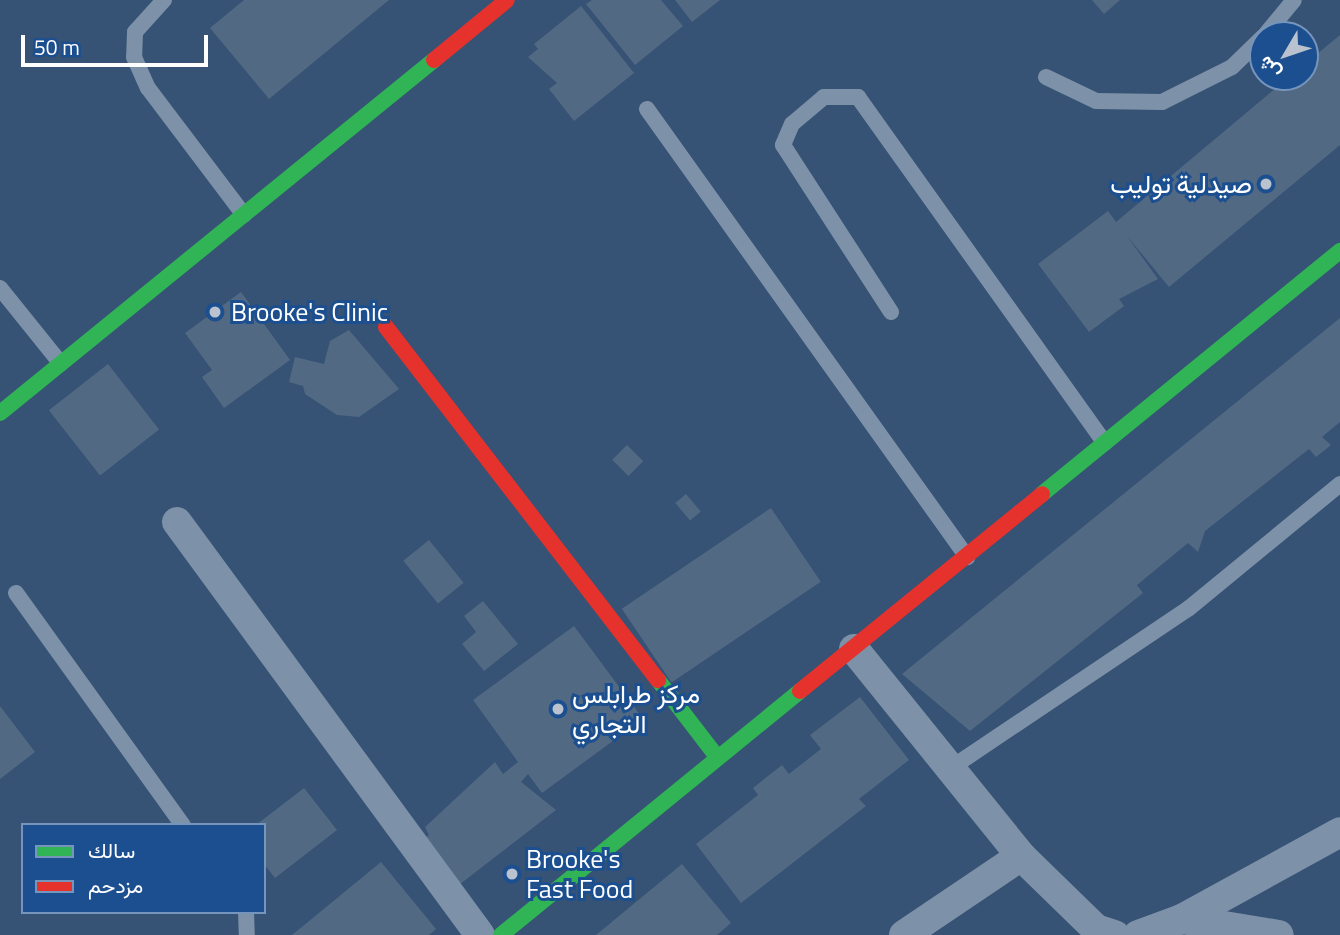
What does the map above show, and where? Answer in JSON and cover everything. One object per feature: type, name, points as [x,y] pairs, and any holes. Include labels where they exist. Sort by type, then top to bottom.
[{"type":"street","points":[[0,413],[507,0]]},
{"type":"street","points":[[501,935],[1340,251]]},
{"type":"street","points":[[386,327],[717,757]]},
{"type":"street","points":[[177,522],[480,935]]},
{"type":"street","points":[[854,649],[1021,856],[1096,929],[1115,935]]},
{"type":"street","points":[[1138,935],[1182,919],[1340,832]]},
{"type":"street","points":[[904,935],[1021,856]]},
{"type":"street","points":[[1182,919],[1279,935]]},
{"type":"lane","points":[[164,0],[135,32],[134,57],[148,88],[244,215]]},
{"type":"lane","points":[[1276,21],[1294,0]]},
{"type":"lane","points":[[1046,77],[1096,101],[1162,102],[1232,67],[1249,51]]},
{"type":"lane","points":[[891,312],[783,145],[792,124],[824,97],[858,97],[1105,443]]},
{"type":"lane","points":[[647,109],[967,557]]},
{"type":"lane","points":[[0,288],[61,364]]},
{"type":"lane","points":[[951,768],[1188,609],[1340,484]]},
{"type":"lane","points":[[16,593],[182,823]]},
{"type":"lane","points":[[246,914],[247,935]]},
{"type":"building","points":[[244,0],[389,0],[269,99],[210,28]]},
{"type":"building","points":[[592,0],[661,0],[683,26],[635,65],[586,4]]},
{"type":"building","points":[[675,0],[720,0],[692,22]]},
{"type":"building","points":[[1092,0],[1120,0],[1104,14]]},
{"type":"building","points":[[581,6],[634,73],[574,121],[549,89],[557,83],[528,57],[538,49],[534,44]]},
{"type":"building","points":[[1340,35],[1340,145],[1169,287],[1127,236],[1158,279],[1119,299],[1124,306],[1089,332],[1038,264],[1108,211],[1116,222],[1272,91],[1319,91],[1319,52]]},
{"type":"building","points":[[241,292],[290,360],[224,408],[202,377],[212,370],[185,333]]},
{"type":"building","points":[[1340,318],[1340,422],[1322,437],[1331,445],[1316,457],[1309,449],[1205,531],[1198,552],[1188,543],[1137,585],[1143,593],[970,731],[902,674]]},
{"type":"building","points":[[349,330],[399,389],[359,417],[337,415],[305,394],[303,386],[289,382],[295,357],[324,364],[330,341]]},
{"type":"building","points":[[108,364],[159,429],[100,476],[49,410]]},
{"type":"building","points":[[627,445],[643,461],[628,476],[612,460]]},
{"type":"building","points":[[686,494],[701,512],[690,521],[675,503]]},
{"type":"building","points":[[771,508],[821,582],[672,682],[622,609]]},
{"type":"building","points":[[429,540],[464,583],[438,604],[403,561]]},
{"type":"building","points":[[483,601],[518,644],[484,671],[462,644],[476,632],[464,616]]},
{"type":"building","name":"مركز طرابلس التجاري","points":[[574,626],[643,719],[542,793],[528,774],[521,782],[556,810],[455,888],[420,842],[429,835],[425,827],[495,762],[503,774],[518,762],[473,700]]},
{"type":"building","points":[[860,697],[909,760],[859,799],[866,806],[741,903],[696,844],[758,795],[753,788],[782,765],[789,774],[821,749],[810,735]]},
{"type":"building","points":[[0,706],[35,752],[0,779]]},
{"type":"building","points":[[304,788],[337,830],[275,878],[266,867],[266,823],[259,823]]},
{"type":"building","points":[[381,862],[436,929],[429,935],[292,935]]},
{"type":"building","points":[[682,864],[731,923],[717,935],[596,935]]},
{"type":"traffic: fast","points":[[0,413],[434,60]]},
{"type":"traffic: fast","points":[[1042,494],[1340,251]]},
{"type":"traffic: fast","points":[[658,680],[717,757]]},
{"type":"traffic: fast","points":[[501,935],[800,691]]},
{"type":"traffic: jam","points":[[434,60],[507,0]]},
{"type":"traffic: jam","points":[[386,327],[658,680]]},
{"type":"traffic: jam","points":[[800,691],[1042,494]]},
{"type":"place","name":"صيدلية توليب","points":[[1266,184]]},
{"type":"place","name":"Brooke's Clinic","points":[[215,312]]},
{"type":"place","name":"مركز طرابلس التجاري","points":[[558,709]]},
{"type":"place","name":"Brooke's Fast Food","points":[[512,874]]}]
